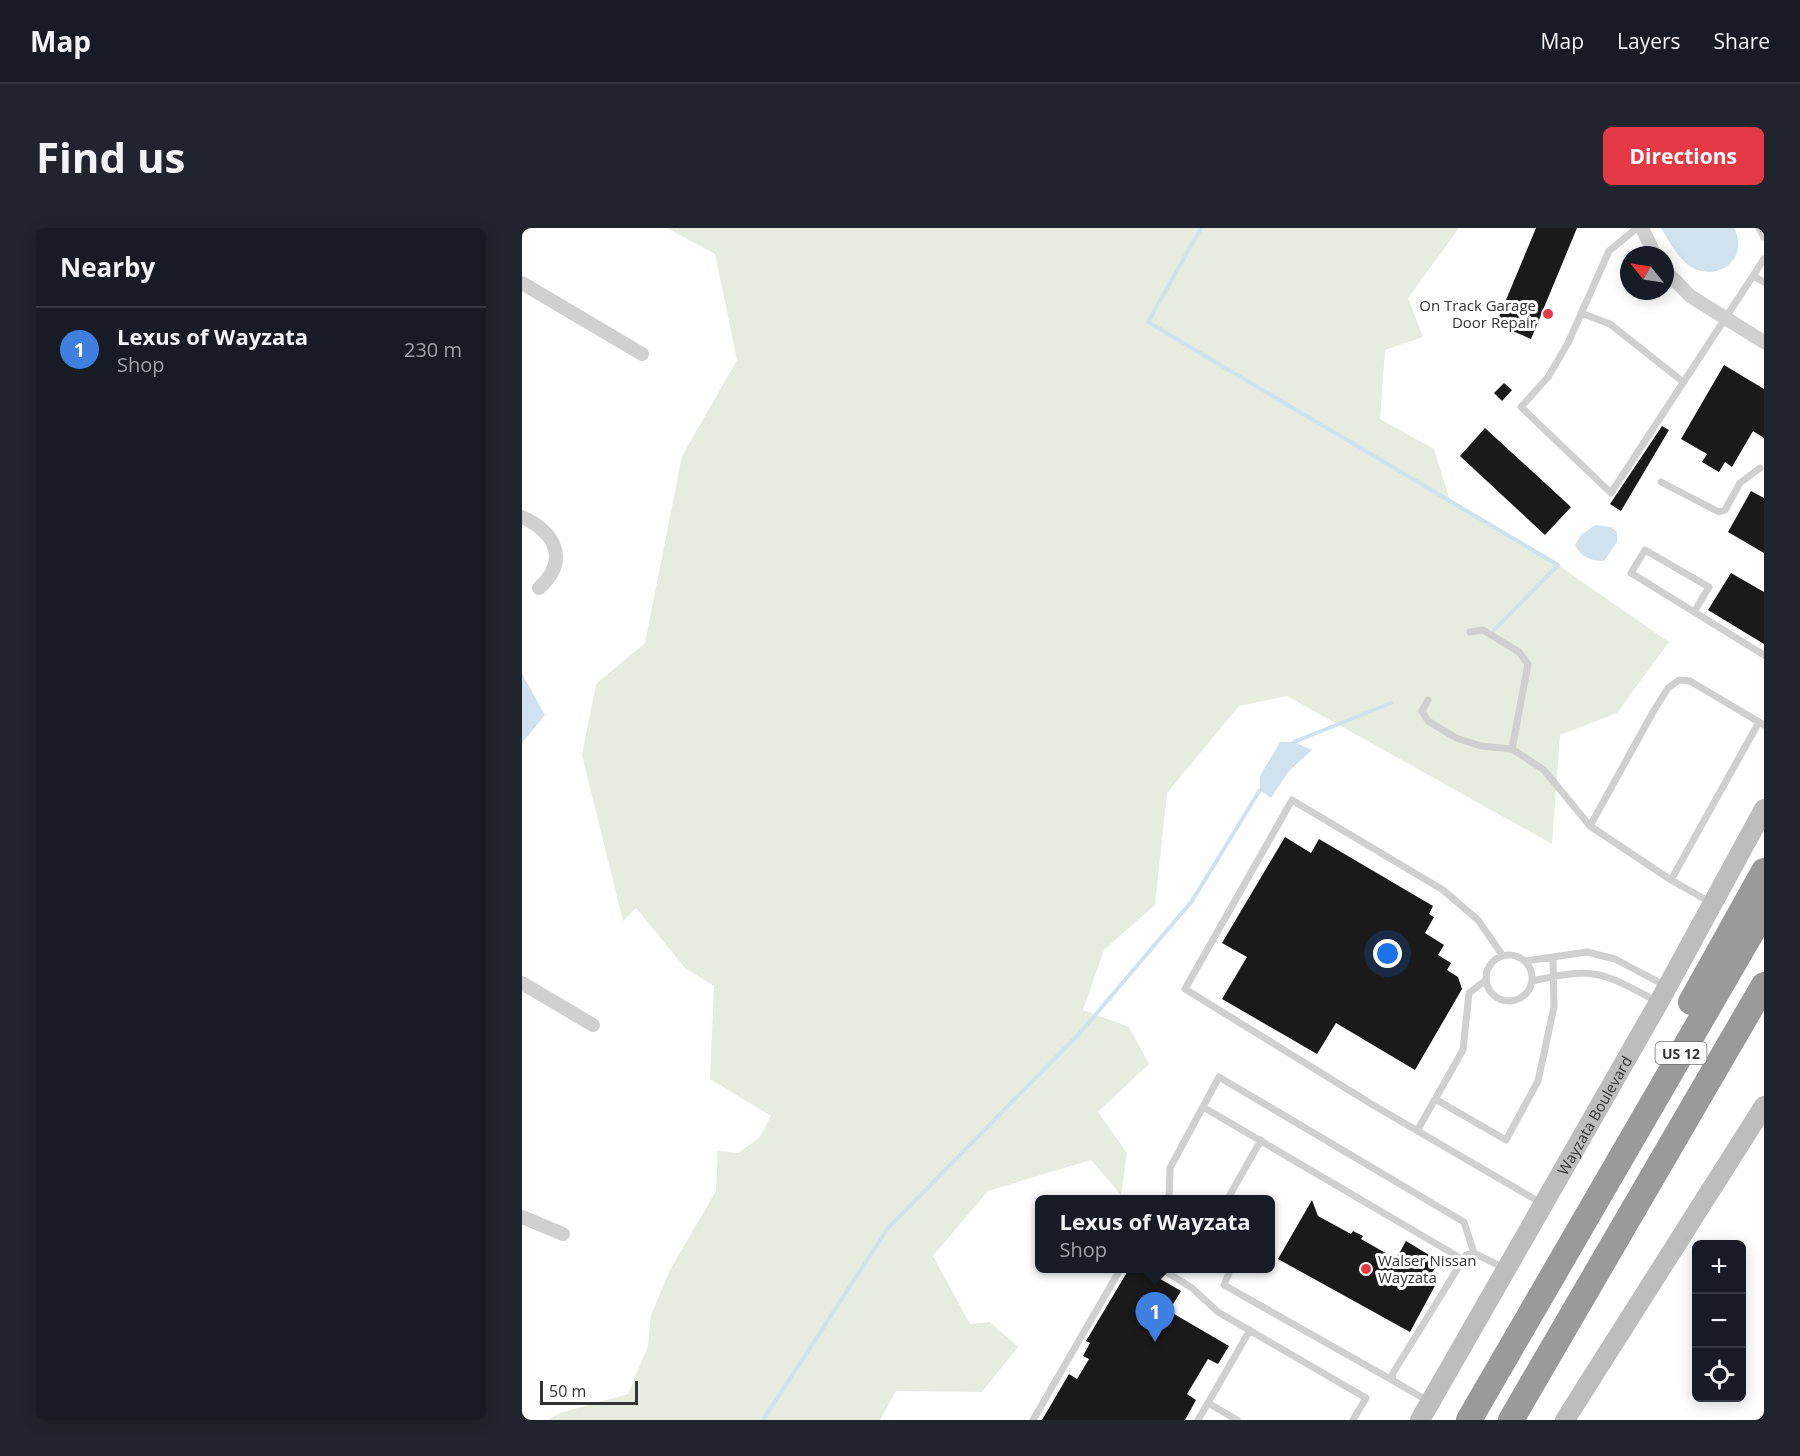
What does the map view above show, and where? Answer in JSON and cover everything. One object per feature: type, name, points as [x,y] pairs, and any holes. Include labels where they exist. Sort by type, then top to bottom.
[{"type":"highway","points":[[1597,1196],[1622,1127],[1764,871]]},
{"type":"highway","name":"US 12","points":[[1469,1420],[1764,911]]},
{"type":"highway","name":"US 12","points":[[1511,1420],[1764,985]]},
{"type":"highway","points":[[1641,1196],[1726,1080],[1764,1017]]},
{"type":"street","points":[[1639,228],[1650,246]]},
{"type":"street","points":[[1674,279],[1690,296],[1764,342]]},
{"type":"street","points":[[522,283],[642,354]]},
{"type":"street","points":[[522,518],[549,535],[555,546],[554,570],[540,588]]},
{"type":"street","name":"Wayzata Boulevard","points":[[1420,1420],[1664,995],[1764,809]]},
{"type":"street","points":[[522,983],[593,1025]]},
{"type":"street","points":[[1565,1420],[1761,1118]]},
{"type":"street","points":[[522,1217],[563,1234]]},
{"type":"lane","points":[[1639,228],[1609,251],[1581,313],[1548,377],[1521,407],[1611,493],[1723,318],[1764,259]]},
{"type":"lane","points":[[1759,228],[1764,237]]},
{"type":"lane","points":[[1752,276],[1764,282]]},
{"type":"lane","points":[[1581,313],[1610,324],[1682,381]]},
{"type":"lane","points":[[1661,482],[1710,510],[1719,512],[1725,510],[1740,483],[1750,473],[1763,467]]},
{"type":"lane","points":[[1694,612],[1709,586],[1645,550],[1631,573],[1694,612],[1764,654]]},
{"type":"lane","points":[[1470,632],[1483,630],[1518,652],[1527,664],[1512,749]]},
{"type":"lane","points":[[1590,826],[1653,712],[1668,688],[1679,680],[1690,681],[1762,723],[1671,880]]},
{"type":"lane","points":[[1428,700],[1422,711],[1428,722],[1456,738],[1481,746],[1512,749],[1544,770],[1590,826],[1671,880],[1713,904]]},
{"type":"lane","points":[[1503,956],[1478,920],[1443,890],[1292,800],[1185,989],[1417,1131],[1545,1205]]},
{"type":"lane","points":[[1525,961],[1587,952],[1605,957],[1664,995]]},
{"type":"lane","points":[[1417,1131],[1464,1050],[1468,993],[1486,980],[1490,965],[1503,956],[1518,957],[1525,961],[1532,981],[1525,994],[1512,1001],[1504,1000],[1492,993],[1486,980]]},
{"type":"lane","points":[[1436,1099],[1506,1140],[1538,1081],[1554,1007],[1553,958]]},
{"type":"lane","points":[[1532,981],[1594,972],[1664,995]]},
{"type":"lane","points":[[1169,1195],[1170,1168],[1219,1077],[1464,1221],[1474,1253],[1507,1270]]},
{"type":"lane","points":[[1203,1107],[1462,1259]]},
{"type":"lane","points":[[1230,1195],[1261,1140]]},
{"type":"lane","points":[[1392,1380],[1393,1373],[1462,1259],[1474,1253]]},
{"type":"lane","points":[[1033,1420],[1120,1273]]},
{"type":"lane","points":[[1167,1273],[1192,1288],[1218,1312],[1366,1398],[1353,1420]]},
{"type":"lane","points":[[1229,1273],[1224,1285],[1430,1403]]},
{"type":"lane","points":[[1198,1420],[1250,1330]]},
{"type":"lane","points":[[1208,1403],[1237,1420]]},
{"type":"shaded area","points":[[667,228],[1459,228],[1408,298],[1423,337],[1385,350],[1380,419],[1434,449],[1450,501],[1558,565],[1669,642],[1617,713],[1560,735],[1552,844],[1287,696],[1239,706],[1167,793],[1155,905],[1104,950],[1083,1010],[1129,1027],[1149,1064],[1098,1112],[1127,1153],[1121,1195],[1091,1160],[988,1191],[933,1256],[970,1324],[990,1322],[1018,1347],[982,1392],[896,1391],[880,1420],[548,1420],[560,1413],[628,1394],[648,1346],[651,1315],[670,1270],[716,1191],[718,1151],[738,1153],[759,1138],[771,1116],[710,1079],[714,986],[685,968],[636,908],[623,921],[582,755],[596,684],[645,643],[682,456],[737,360],[715,254]]},
{"type":"water","points":[[1661,228],[1734,228],[1738,238],[1735,257],[1723,269],[1714,272],[1688,265],[1671,245]]},
{"type":"water","points":[[1595,525],[1611,527],[1617,532],[1617,542],[1604,561],[1586,558],[1575,545],[1581,535]]},
{"type":"water","points":[[522,674],[545,715],[522,743]]},
{"type":"water","points":[[1280,742],[1294,742],[1312,750],[1289,771],[1271,798],[1260,790],[1260,776]]},
{"type":"building","points":[[1536,228],[1577,228],[1531,339],[1496,324]]},
{"type":"building","points":[[1724,365],[1764,389],[1764,438],[1753,431],[1732,467],[1725,462],[1719,472],[1702,462],[1707,454],[1681,439]]},
{"type":"building","points":[[1504,383],[1512,390],[1502,401],[1494,393]]},
{"type":"building","points":[[1662,426],[1669,430],[1621,511],[1610,504]]},
{"type":"building","points":[[1485,428],[1571,507],[1545,535],[1460,456]]},
{"type":"building","points":[[1751,491],[1764,498],[1764,553],[1728,532]]},
{"type":"building","points":[[1731,573],[1764,592],[1764,644],[1708,610]]},
{"type":"building","points":[[1285,837],[1311,853],[1319,839],[1433,906],[1429,914],[1434,917],[1425,933],[1444,945],[1438,955],[1451,963],[1447,970],[1458,977],[1462,989],[1415,1070],[1336,1023],[1317,1054],[1222,999],[1247,957],[1222,943]]},
{"type":"building","name":"Walser Nissan Wayzata","points":[[1312,1200],[1318,1216],[1351,1234],[1353,1231],[1363,1236],[1361,1239],[1396,1259],[1406,1241],[1439,1261],[1429,1278],[1437,1282],[1410,1332],[1278,1259]]},
{"type":"building","points":[[1127,1273],[1150,1273],[1181,1291],[1169,1311],[1229,1346],[1218,1364],[1208,1359],[1187,1394],[1196,1400],[1185,1420],[1042,1420],[1069,1374],[1077,1379],[1089,1359],[1083,1356],[1090,1343],[1086,1341]]},
{"type":"waterway","points":[[1201,228],[1148,322],[1558,565],[1494,630]]},
{"type":"waterway","points":[[1294,742],[1391,703]]},
{"type":"waterway","points":[[763,1420],[888,1228],[1079,1034],[1192,901],[1260,790]]},
{"type":"place","name":"On Track Garage Door Repair","points":[[1548,314]]},
{"type":"place","name":"Walser Nissan Wayzata","points":[[1366,1269]]},
{"type":"place","name":"Lexus of Wayzata","points":[[1155,1342]]}]
